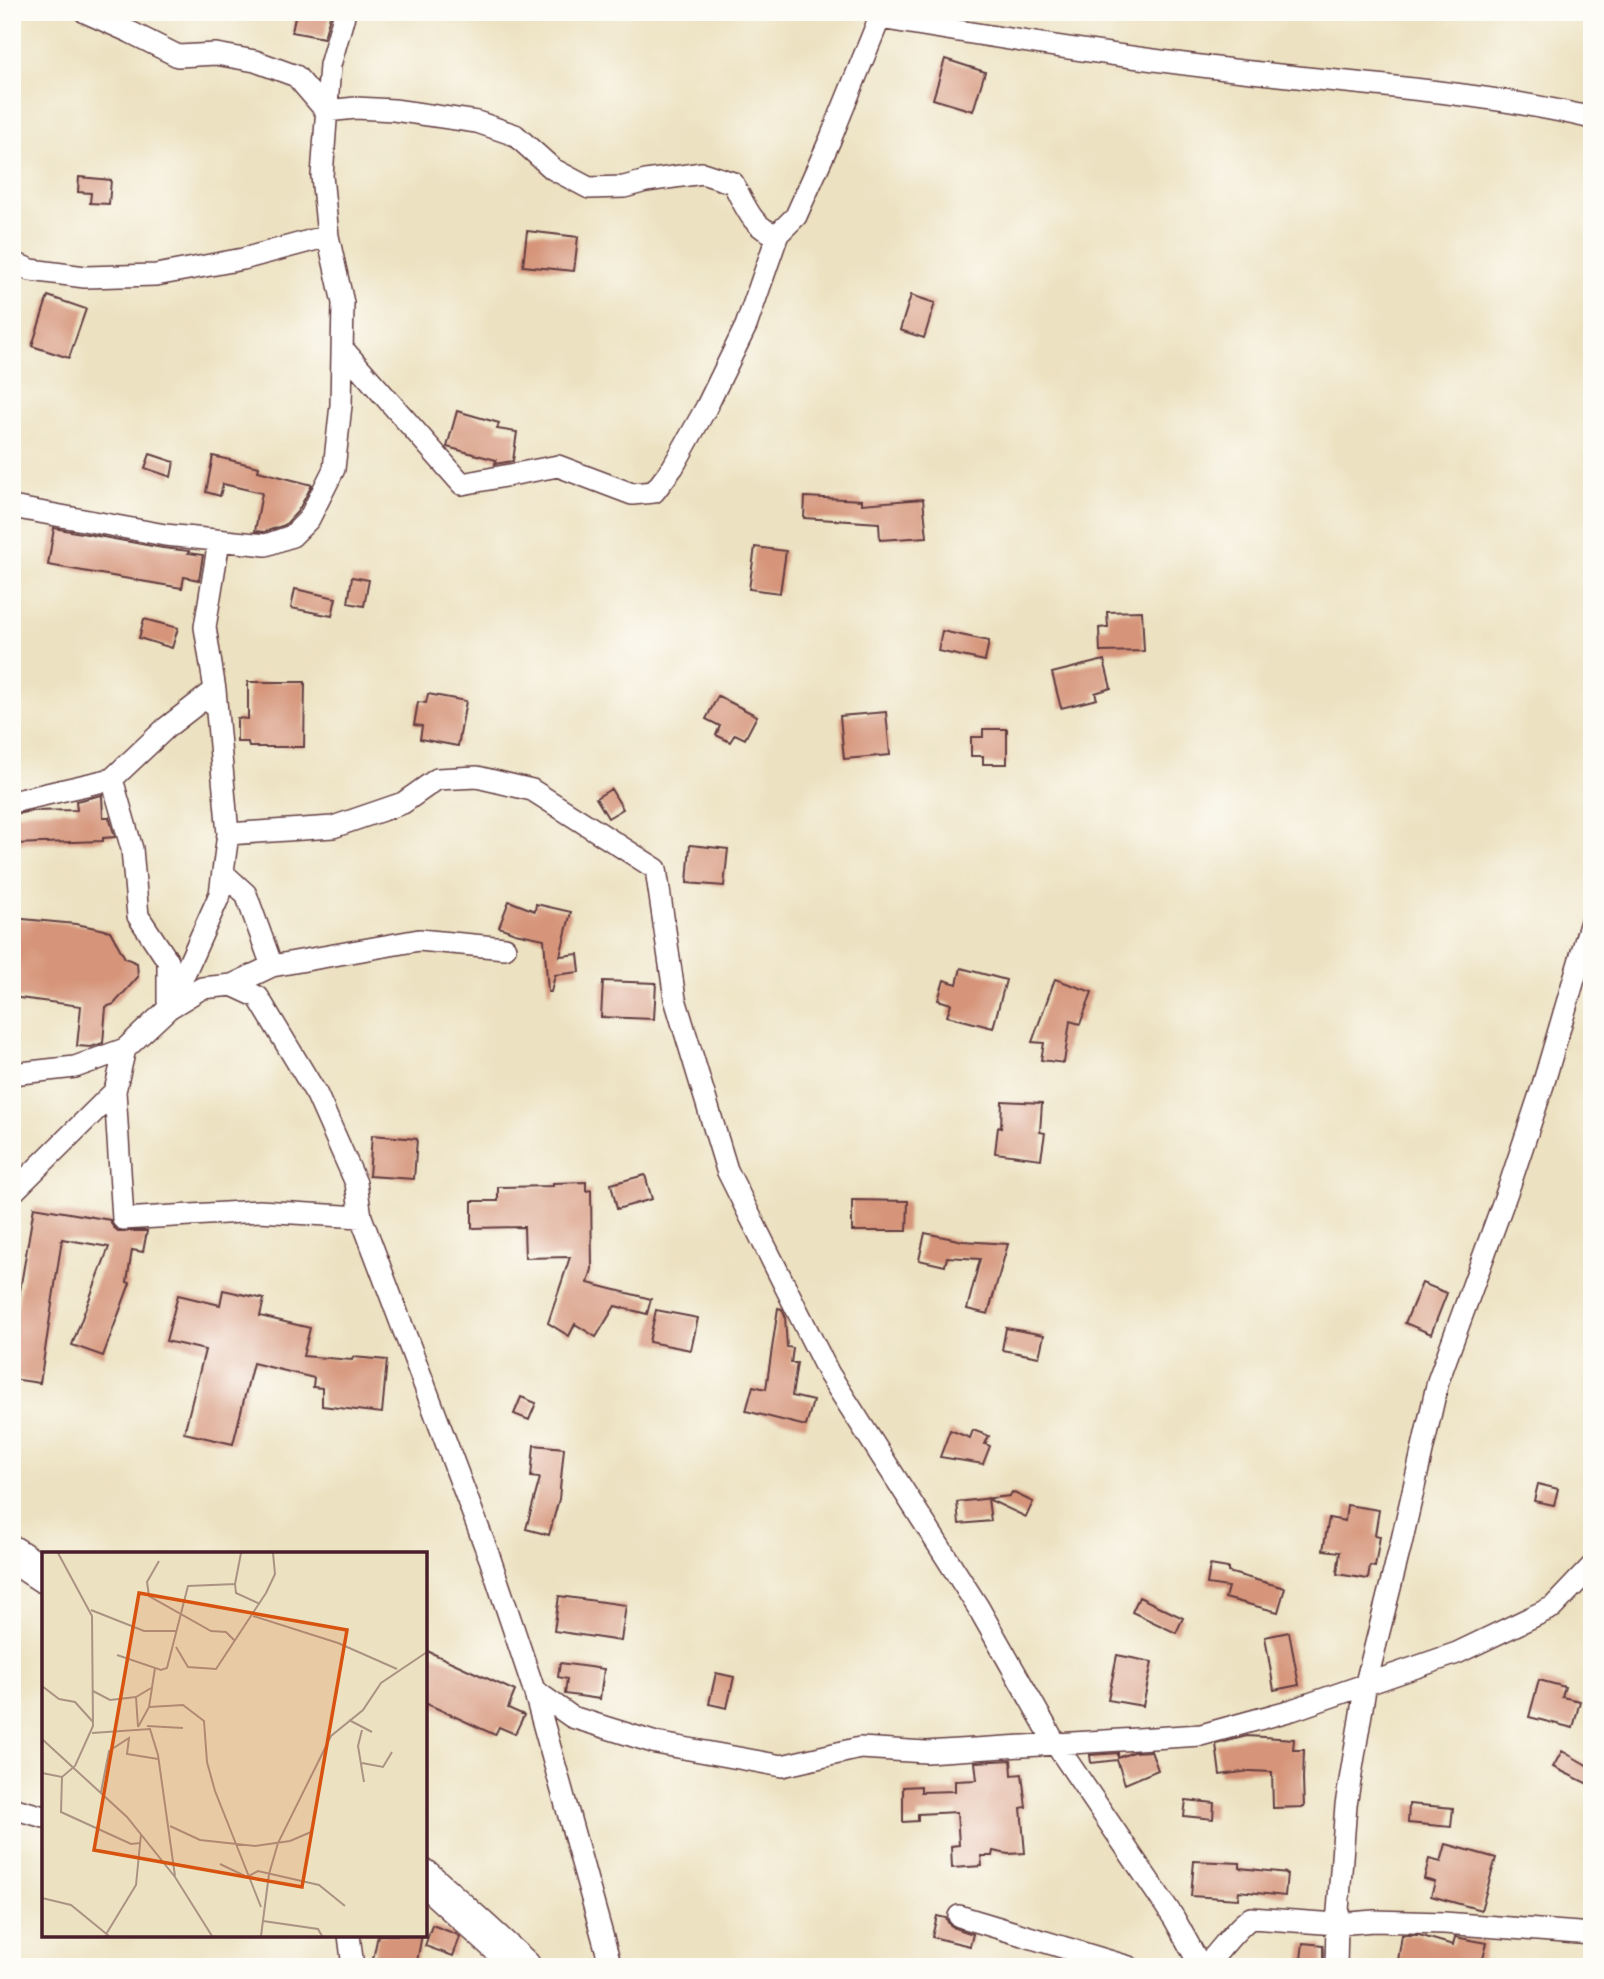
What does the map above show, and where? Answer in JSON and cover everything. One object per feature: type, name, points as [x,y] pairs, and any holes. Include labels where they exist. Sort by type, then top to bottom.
[{"type":"main road","points":[[12,1554],[42,1574]]},
{"type":"main road","points":[[427,1880],[523,1967]]},
{"type":"street","points":[[85,12],[178,56],[216,54],[255,61],[296,76],[326,111]]},
{"type":"street","points":[[12,506],[165,535],[266,545],[292,536],[309,519],[334,469],[341,405],[343,303],[328,236],[322,176],[330,65],[345,12]]},
{"type":"street","points":[[342,348],[462,484],[558,466],[632,494],[654,492],[680,456],[747,326],[778,234],[796,216],[881,15],[1142,59],[1410,89],[1549,108],[1592,118]]},
{"type":"street","points":[[326,111],[356,108],[394,110],[477,122],[515,135],[553,169],[589,188],[624,187],[702,173],[733,183],[752,219],[769,233],[778,234]]},
{"type":"street","points":[[12,262],[31,270],[85,277],[156,275],[243,260],[328,236]]},
{"type":"street","points":[[169,1008],[220,894],[228,834],[215,690],[205,627],[219,541]]},
{"type":"street","points":[[12,802],[112,779],[166,728],[215,690]]},
{"type":"street","points":[[228,834],[333,827],[403,803],[437,779],[477,777],[532,789],[656,869],[675,999],[727,1170],[830,1374],[978,1607],[1055,1743],[1174,1918],[1203,1967],[1251,1918],[1337,1924],[1397,1921],[1592,1934]]},
{"type":"street","points":[[112,779],[132,849],[138,916],[168,961],[169,1008]]},
{"type":"street","points":[[223,873],[246,894],[272,966]]},
{"type":"street","points":[[1336,1967],[1346,1805],[1366,1684],[1438,1381],[1543,1085],[1592,918]]},
{"type":"street","points":[[12,1074],[75,1067],[125,1049],[169,1008],[202,988],[232,985],[272,966],[419,940],[505,948]]},
{"type":"street","points":[[232,985],[258,997],[317,1095],[356,1182],[361,1217],[490,1559],[534,1690],[611,1967]]},
{"type":"street","points":[[125,1049],[115,1091],[123,1219],[259,1211],[361,1217]]},
{"type":"street","points":[[12,1193],[115,1091]]},
{"type":"street","points":[[534,1690],[572,1717],[656,1744],[782,1766],[859,1748],[926,1752],[1201,1735],[1292,1710],[1457,1653],[1553,1607],[1592,1566]]},
{"type":"street","points":[[12,1808],[42,1816]]},
{"type":"street","points":[[959,1916],[1129,1967]]},
{"type":"street","points":[[349,1937],[353,1967]]},
{"type":"building","points":[[296,12],[331,12],[324,38],[292,32]]},
{"type":"building","points":[[945,59],[985,72],[973,111],[933,99]]},
{"type":"building","points":[[79,177],[111,180],[109,204],[90,203],[91,193],[78,192]]},
{"type":"building","points":[[527,231],[578,237],[574,271],[523,266]]},
{"type":"building","points":[[911,295],[935,303],[924,338],[900,330]]},
{"type":"building","points":[[48,296],[86,309],[69,358],[32,346]]},
{"type":"building","points":[[457,411],[499,423],[497,429],[517,432],[513,461],[495,464],[496,460],[447,447]]},
{"type":"building","points":[[150,454],[174,462],[171,477],[145,468]]},
{"type":"building","points":[[213,456],[259,467],[258,471],[312,485],[298,511],[285,525],[264,532],[255,531],[262,493],[223,484],[220,496],[206,492]]},
{"type":"building","points":[[805,497],[862,500],[862,504],[923,499],[927,537],[880,540],[879,523],[804,518]]},
{"type":"building","points":[[54,528],[203,555],[199,580],[184,577],[182,588],[48,565]]},
{"type":"building","points":[[755,547],[786,551],[780,593],[749,589]]},
{"type":"building","points":[[352,577],[369,580],[364,606],[348,603]]},
{"type":"building","points":[[295,589],[336,598],[332,616],[291,608]]},
{"type":"building","points":[[1142,611],[1144,651],[1100,652],[1099,628],[1108,627],[1107,612]]},
{"type":"building","points":[[144,619],[178,628],[172,648],[139,638]]},
{"type":"building","points":[[942,631],[989,641],[985,661],[938,651]]},
{"type":"building","points":[[1104,660],[1111,688],[1095,693],[1097,699],[1061,708],[1052,673]]},
{"type":"building","points":[[248,682],[305,682],[304,747],[249,747],[248,742],[237,742],[237,718],[248,719]]},
{"type":"building","points":[[428,694],[466,701],[458,746],[420,739],[422,726],[414,725],[418,702],[426,703]]},
{"type":"building","points":[[718,696],[757,716],[745,739],[735,734],[730,742],[716,735],[720,726],[706,719]]},
{"type":"building","points":[[886,712],[890,755],[844,759],[840,716]]},
{"type":"building","points":[[983,729],[1007,729],[1007,764],[983,764],[983,756],[971,756],[971,737],[983,737]]},
{"type":"building","points":[[611,789],[623,809],[608,818],[596,798]]},
{"type":"building","points":[[102,795],[103,817],[109,817],[115,837],[103,838],[103,841],[12,844],[12,815],[31,811],[77,810],[76,801]]},
{"type":"building","points":[[690,845],[728,849],[724,886],[687,883]]},
{"type":"building","points":[[509,901],[535,911],[536,904],[571,912],[560,956],[578,954],[580,972],[555,975],[551,992],[548,992],[544,939],[499,927]]},
{"type":"building","points":[[12,918],[76,924],[110,931],[125,958],[137,963],[138,977],[114,1004],[106,1007],[103,1043],[91,1047],[77,1046],[81,1006],[12,997]]},
{"type":"building","points":[[961,968],[1006,980],[993,1028],[947,1016],[951,1004],[938,1000],[944,980],[957,984]]},
{"type":"building","points":[[1055,979],[1092,992],[1080,1024],[1070,1021],[1064,1063],[1041,1060],[1044,1043],[1032,1042]]},
{"type":"building","points":[[603,981],[656,983],[654,1019],[601,1017]]},
{"type":"building","points":[[1002,1101],[1042,1103],[1040,1132],[1045,1133],[1041,1159],[995,1153],[998,1127],[1001,1128]]},
{"type":"building","points":[[372,1135],[417,1139],[414,1179],[369,1176]]},
{"type":"building","points":[[645,1175],[652,1199],[617,1209],[611,1184]]},
{"type":"building","points":[[586,1182],[586,1191],[591,1190],[592,1269],[588,1283],[651,1299],[647,1314],[615,1306],[596,1337],[575,1324],[569,1336],[548,1323],[570,1257],[525,1258],[524,1227],[472,1228],[472,1201],[498,1201],[498,1187],[553,1186],[553,1183]]},
{"type":"building","points":[[852,1200],[908,1201],[907,1231],[852,1231]]},
{"type":"building","points":[[34,1207],[110,1220],[118,1231],[147,1231],[143,1252],[132,1250],[127,1282],[130,1283],[103,1356],[72,1345],[109,1247],[62,1239],[40,1383],[12,1379],[12,1338]]},
{"type":"building","points":[[925,1233],[963,1241],[1008,1244],[988,1314],[967,1309],[980,1259],[947,1257],[945,1266],[919,1260]]},
{"type":"building","points":[[1422,1283],[1447,1293],[1431,1334],[1405,1323]]},
{"type":"building","points":[[223,1290],[264,1299],[260,1316],[310,1328],[303,1356],[387,1360],[382,1413],[322,1406],[322,1388],[313,1387],[314,1378],[253,1363],[233,1444],[184,1433],[205,1350],[166,1341],[178,1295],[220,1305]]},
{"type":"building","points":[[778,1308],[782,1309],[785,1316],[787,1347],[793,1348],[791,1363],[797,1363],[792,1396],[813,1401],[806,1426],[746,1411],[753,1386],[766,1389]]},
{"type":"building","points":[[656,1310],[698,1318],[691,1350],[649,1342]]},
{"type":"building","points":[[1006,1328],[1044,1335],[1039,1357],[1002,1350]]},
{"type":"building","points":[[521,1397],[536,1403],[529,1420],[514,1414]]},
{"type":"building","points":[[950,1430],[970,1438],[973,1430],[989,1436],[985,1444],[990,1446],[983,1464],[940,1457]]},
{"type":"building","points":[[534,1445],[564,1448],[559,1499],[549,1535],[526,1529],[540,1478],[531,1477]]},
{"type":"building","points":[[1538,1484],[1558,1489],[1554,1505],[1534,1501]]},
{"type":"building","points":[[1012,1492],[1033,1502],[1026,1517],[988,1499],[991,1521],[959,1524],[957,1502],[1010,1496]]},
{"type":"building","points":[[1347,1505],[1379,1510],[1375,1535],[1380,1536],[1375,1567],[1370,1566],[1368,1579],[1337,1574],[1340,1552],[1323,1550],[1329,1518],[1345,1521]]},
{"type":"building","points":[[1210,1565],[1228,1568],[1228,1572],[1285,1588],[1278,1612],[1225,1598],[1228,1587],[1207,1584]]},
{"type":"building","points":[[559,1596],[626,1605],[621,1641],[554,1631]]},
{"type":"building","points":[[1139,1597],[1183,1618],[1176,1633],[1132,1612]]},
{"type":"building","points":[[1289,1632],[1299,1685],[1274,1690],[1265,1637]]},
{"type":"building","points":[[427,1651],[515,1691],[508,1708],[524,1715],[515,1734],[499,1727],[495,1735],[427,1704]]},
{"type":"building","points":[[1117,1655],[1152,1662],[1143,1706],[1108,1700]]},
{"type":"building","points":[[560,1663],[604,1669],[600,1699],[565,1694],[567,1679],[558,1677]]},
{"type":"building","points":[[716,1673],[734,1677],[727,1708],[709,1704]]},
{"type":"building","points":[[1539,1680],[1565,1687],[1562,1697],[1580,1701],[1573,1728],[1529,1717]]},
{"type":"building","points":[[1247,1736],[1294,1739],[1293,1750],[1304,1750],[1304,1807],[1273,1808],[1272,1772],[1250,1771],[1220,1775],[1216,1744]]},
{"type":"building","points":[[1151,1751],[1158,1770],[1125,1784],[1117,1760],[1091,1763],[1090,1755],[1118,1753],[1118,1758],[1133,1752]]},
{"type":"building","points":[[1562,1751],[1592,1768],[1592,1786],[1553,1767]]},
{"type":"building","points":[[1011,1760],[1012,1775],[1022,1774],[1026,1807],[1021,1808],[1025,1853],[993,1851],[992,1856],[981,1856],[982,1866],[952,1868],[951,1846],[959,1845],[957,1812],[918,1814],[918,1821],[903,1822],[903,1787],[921,1786],[921,1792],[955,1791],[955,1781],[977,1780],[975,1762]]},
{"type":"building","points":[[1186,1800],[1214,1803],[1213,1819],[1184,1816]]},
{"type":"building","points":[[1409,1804],[1453,1808],[1451,1827],[1408,1823]]},
{"type":"building","points":[[1446,1844],[1496,1858],[1481,1910],[1431,1896],[1435,1882],[1424,1879],[1429,1859],[1441,1862]]},
{"type":"building","points":[[1194,1861],[1240,1863],[1240,1868],[1287,1873],[1285,1896],[1239,1891],[1238,1899],[1191,1896]]},
{"type":"building","points":[[937,1916],[946,1918],[955,1928],[973,1934],[970,1946],[932,1937]]},
{"type":"building","points":[[432,1925],[460,1937],[453,1956],[425,1946]]},
{"type":"building","points":[[1402,1935],[1419,1935],[1453,1945],[1455,1937],[1487,1943],[1481,1967],[1397,1967]]},
{"type":"building","points":[[378,1937],[422,1937],[416,1967],[384,1967],[372,1964]]},
{"type":"building","points":[[1303,1943],[1323,1945],[1323,1967],[1300,1967]]}]
